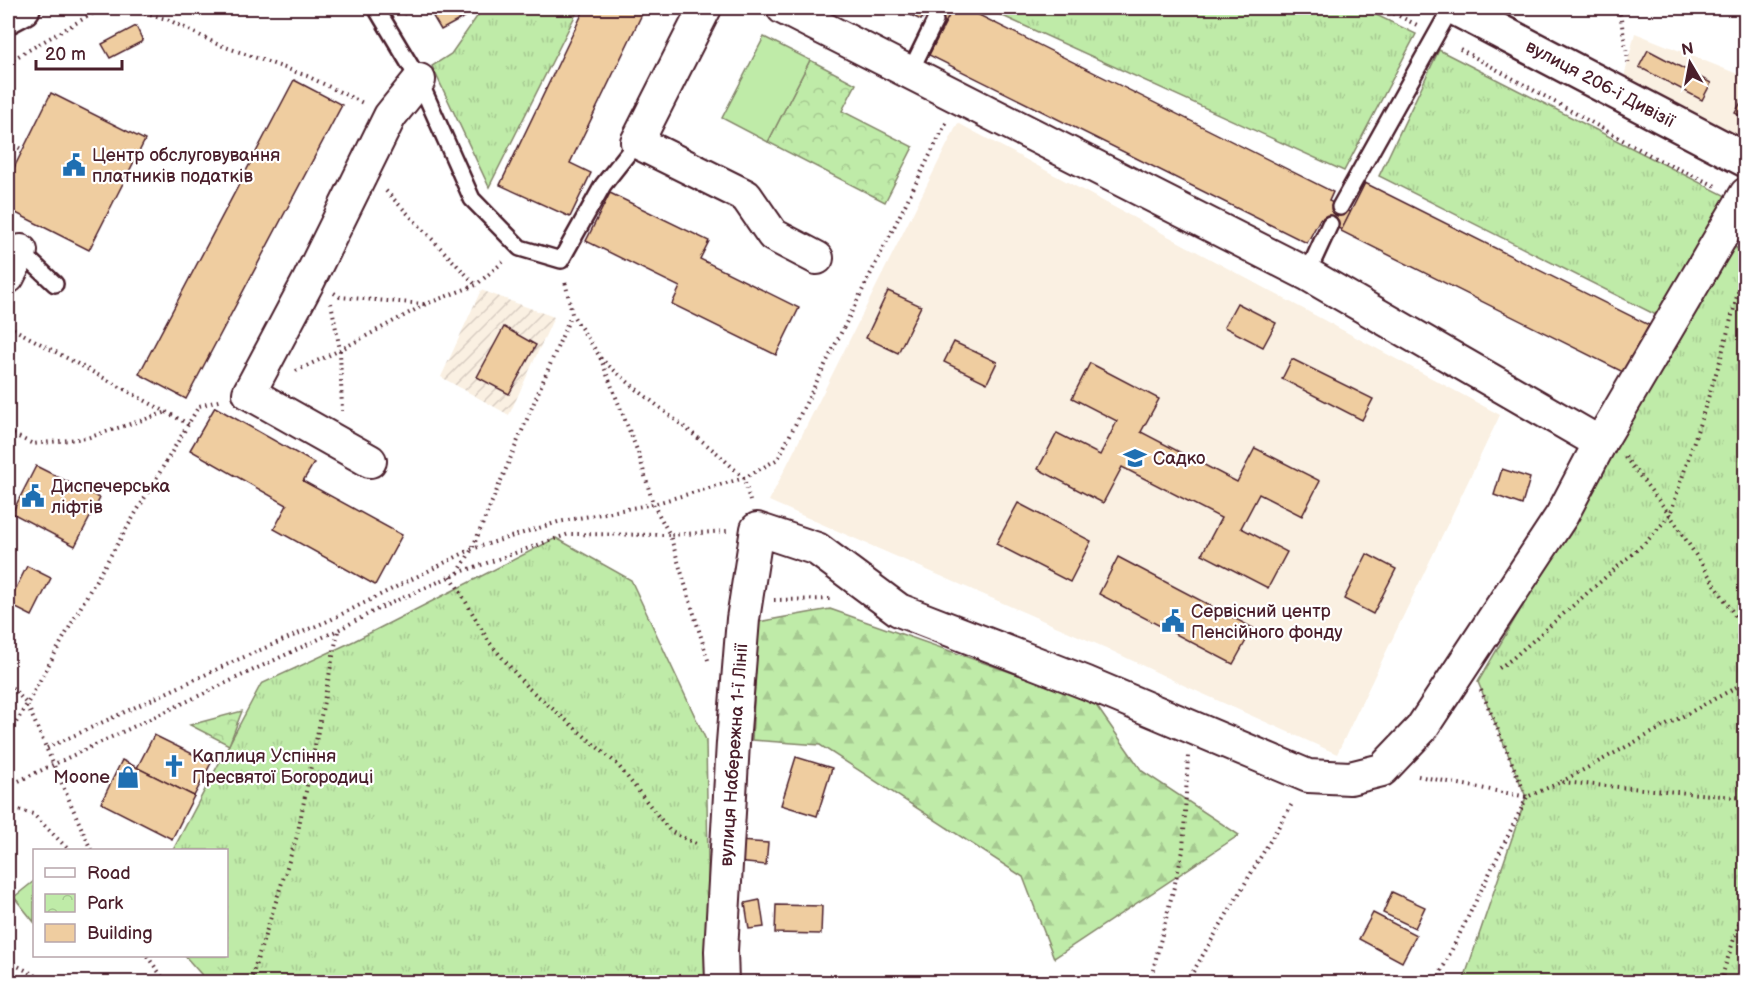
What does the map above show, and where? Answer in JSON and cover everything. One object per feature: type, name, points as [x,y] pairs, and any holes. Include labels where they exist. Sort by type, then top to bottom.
[{"type":"street","points":[[8,16],[23,8]]},
{"type":"street","points":[[705,8],[637,141],[746,196],[773,235],[817,258]]},
{"type":"street","points":[[783,8],[1307,274],[1603,438]]},
{"type":"street","name":"вулиця 206-ї Дивізії","points":[[1455,8],[1746,160]]},
{"type":"street","points":[[370,461],[249,393],[309,280],[390,116],[419,80]]},
{"type":"street","points":[[757,529],[817,549],[899,610],[1088,683],[1308,776],[1350,778],[1382,770],[1471,674],[1562,515],[1736,192]]},
{"type":"street","name":"вулиця Набережна 1-ї Лінії","points":[[722,982],[721,951],[743,620],[757,529]]},
{"type":"lane","points":[[376,8],[419,80],[472,198],[520,248],[561,260],[603,185],[637,141]]},
{"type":"lane","points":[[1340,207],[1451,8]]},
{"type":"lane","points":[[910,72],[935,21]]},
{"type":"lane","points":[[1307,274],[1330,224]]},
{"type":"lane","points":[[12,257],[55,284]]},
{"type":"path","points":[[8,62],[102,8]]},
{"type":"path","points":[[121,8],[167,19],[217,44],[308,75],[390,116]]},
{"type":"path","points":[[1383,8],[1435,34],[1658,159],[1736,192]]},
{"type":"path","points":[[47,748],[237,660],[330,620],[472,549],[558,522],[653,504],[744,478],[778,459],[958,98]]},
{"type":"path","points":[[8,142],[22,150]]},
{"type":"path","points":[[364,169],[476,285]]},
{"type":"path","points":[[8,736],[89,592],[199,406],[249,393],[340,350],[426,304],[476,285],[520,248]]},
{"type":"path","points":[[561,260],[572,314],[600,357],[639,454],[653,504],[670,536],[710,667]]},
{"type":"path","points":[[1527,797],[1471,674],[1513,658],[1647,541],[1670,515],[1720,361],[1746,262]]},
{"type":"path","points":[[342,415],[340,350],[328,291],[340,297],[426,304]]},
{"type":"path","points":[[458,573],[472,549],[572,314]]},
{"type":"path","points":[[8,326],[190,424]]},
{"type":"path","points":[[600,357],[744,478]]},
{"type":"path","points":[[8,432],[33,444],[87,438],[167,412]]},
{"type":"path","points":[[1603,438],[1670,515],[1746,633]]},
{"type":"path","points":[[8,786],[451,576],[569,534],[670,536],[757,529]]},
{"type":"path","points":[[451,576],[489,642],[526,686],[617,764],[670,831],[727,860]]},
{"type":"path","points":[[743,620],[772,600],[841,599]]},
{"type":"path","points":[[250,982],[297,836],[338,630]]},
{"type":"path","points":[[1382,770],[1527,797],[1561,782],[1746,682]]},
{"type":"path","points":[[8,683],[27,704],[91,849]]},
{"type":"path","points":[[1150,982],[1183,851],[1190,727]]},
{"type":"path","points":[[1187,982],[1308,776]]},
{"type":"path","points":[[1561,782],[1746,798]]},
{"type":"path","points":[[1436,982],[1527,797]]},
{"type":"path","points":[[8,807],[33,814],[68,849]]},
{"type":"path","points":[[1720,982],[1746,902]]},
{"type":"path","points":[[148,957],[166,982]]},
{"type":"path","points":[[8,961],[48,982]]},
{"type":"shaded area","points":[[1635,33],[1745,77],[1745,152],[1621,89]]},
{"type":"shaded area","name":"Садко","points":[[958,123],[1500,415],[1337,754],[1106,648],[769,501]]},
{"type":"shaded area","points":[[481,290],[554,317],[509,415],[441,377]]},
{"type":"green space","points":[[483,8],[579,8],[489,187],[432,66],[451,54]]},
{"type":"green space","points":[[985,8],[1362,8],[1416,34],[1344,171]]},
{"type":"green space","points":[[764,37],[810,60],[768,142],[722,118]]},
{"type":"green space","points":[[1439,50],[1728,197],[1662,318],[1379,176]]},
{"type":"green space","points":[[810,60],[856,84],[842,111],[913,147],[885,202],[768,142]]},
{"type":"green space","points":[[1733,246],[1746,253],[1746,400],[1741,419],[1746,433],[1745,982],[1463,982],[1526,797],[1478,682]]},
{"type":"green space","points":[[556,538],[631,580],[706,740],[710,982],[208,982],[186,957],[228,957],[228,849],[174,849],[261,684],[354,641]]},
{"type":"green space","points":[[830,609],[1093,701],[1142,771],[1239,835],[1054,958],[1023,877],[820,745],[752,740],[758,622]]},
{"type":"green space","points":[[242,711],[229,745],[190,725]]},
{"type":"green space","points":[[33,882],[33,921],[14,897]]},
{"type":"building","points":[[428,8],[481,8],[441,30]]},
{"type":"building","points":[[585,8],[645,8],[570,163],[591,173],[570,217],[500,185]]},
{"type":"building","points":[[896,8],[948,8],[952,10],[944,26],[924,16],[921,20]]},
{"type":"building","points":[[953,8],[965,8],[1333,192],[1329,201],[1351,212],[1342,230],[1320,219],[1307,243],[929,55]]},
{"type":"building","points":[[136,26],[143,41],[110,58],[102,44]]},
{"type":"building","points":[[1648,50],[1711,83],[1702,100],[1639,67]]},
{"type":"building","points":[[294,80],[342,105],[186,399],[139,374]]},
{"type":"building","name":"Центр обслуговування платників податків","points":[[51,93],[145,140],[89,250],[8,209],[8,180]]},
{"type":"building","points":[[1746,97],[1746,119],[1735,113]]},
{"type":"building","points":[[1365,183],[1649,325],[1625,373],[1341,231]]},
{"type":"building","points":[[610,193],[709,241],[700,259],[799,308],[776,355],[672,304],[680,287],[586,241]]},
{"type":"building","points":[[888,291],[921,306],[898,353],[866,338]]},
{"type":"building","points":[[1237,303],[1276,323],[1263,347],[1224,327]]},
{"type":"building","points":[[504,327],[536,345],[509,394],[477,377]]},
{"type":"building","points":[[954,342],[997,362],[987,383],[944,362]]},
{"type":"building","points":[[1292,359],[1373,399],[1362,420],[1282,379]]},
{"type":"building","points":[[1090,363],[1159,399],[1141,432],[1237,482],[1255,448],[1320,481],[1302,516],[1259,494],[1241,528],[1287,552],[1268,588],[1202,554],[1221,518],[1122,467],[1103,503],[1038,469],[1057,433],[1100,455],[1117,421],[1072,398]]},
{"type":"building","points":[[215,407],[314,463],[303,481],[402,535],[375,585],[274,529],[287,505],[190,450]]},
{"type":"building","points":[[36,466],[100,498],[75,546],[12,513]]},
{"type":"building","points":[[1502,469],[1530,478],[1522,505],[1494,495]]},
{"type":"building","points":[[1018,503],[1091,541],[1070,582],[996,544]]},
{"type":"building","points":[[1367,554],[1396,569],[1373,614],[1344,599]]},
{"type":"building","points":[[1118,557],[1253,628],[1233,664],[1099,594]]},
{"type":"building","points":[[27,566],[51,578],[32,616],[8,604]]},
{"type":"building","name":"Каплиця Успіння Пресвятої Богородиці","points":[[154,735],[211,763],[194,796],[137,768]]},
{"type":"building","points":[[796,757],[832,768],[817,816],[781,805]]},
{"type":"building","points":[[122,760],[194,796],[172,839],[101,803]]},
{"type":"building","points":[[739,841],[768,843],[766,865],[737,862]]},
{"type":"building","points":[[1392,892],[1425,907],[1415,928],[1383,913]]},
{"type":"building","points":[[760,900],[764,927],[749,929],[745,903]]},
{"type":"building","points":[[776,905],[822,906],[821,934],[775,933]]},
{"type":"building","points":[[1373,913],[1416,935],[1402,962],[1359,939]]},
{"type":"place","name":"Центр обслуговування платників податків","points":[[74,165]]},
{"type":"place","name":"Садко","points":[[1135,458]]},
{"type":"place","name":"Диспечерська ліфтів","points":[[33,496]]},
{"type":"place","name":"Сервісний центр Пенсійного фонду","points":[[1173,621]]},
{"type":"place","name":"Каплиця Успіння Пресвятої Богородиці","points":[[174,766]]},
{"type":"place","name":"Moone","points":[[128,777]]}]
